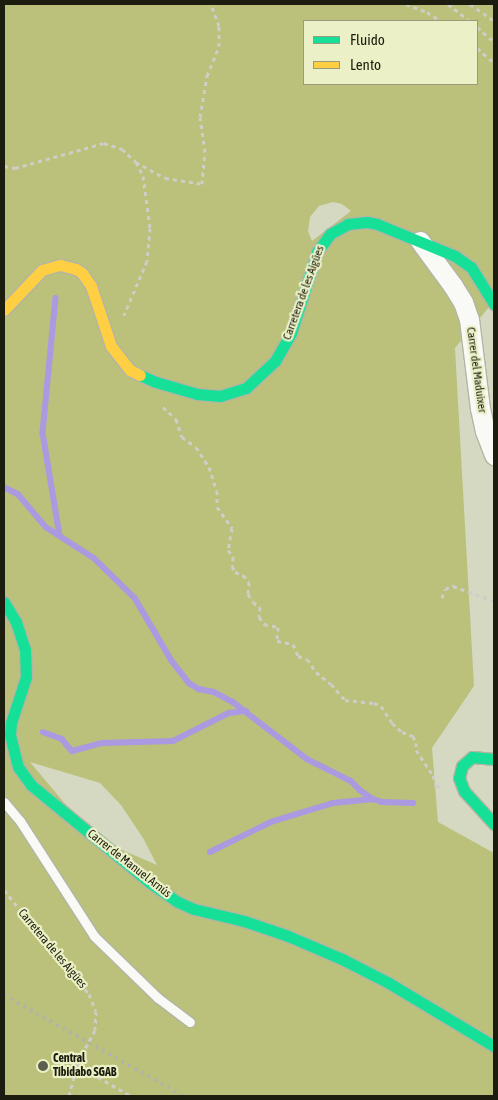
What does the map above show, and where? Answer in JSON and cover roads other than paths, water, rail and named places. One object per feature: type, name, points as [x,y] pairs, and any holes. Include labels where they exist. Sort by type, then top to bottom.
[{"type":"street","name":"Carretera de les Aigües","points":[[4,310],[42,270],[60,265],[68,266],[82,273],[92,286],[110,342],[120,359],[142,377],[197,394],[220,396],[234,393],[256,380],[275,361],[291,333],[317,252],[330,234],[348,224],[367,222],[418,239],[455,256],[471,267],[483,282],[494,304]]},
{"type":"street","name":"Carrer del Maduixer","points":[[418,239],[453,286],[463,302],[469,319],[480,408],[485,431],[494,455]]},
{"type":"street","name":"Carrer de Manuel Arnús","points":[[4,602],[22,636],[26,663],[26,677],[8,721],[10,735],[14,757],[31,784],[163,893],[194,909],[244,921],[288,936],[342,960],[388,984],[494,1046]]},
{"type":"street","points":[[494,759],[479,756],[472,757],[462,766],[459,782],[464,791],[494,824]]},
{"type":"lane","points":[[4,802],[54,873],[94,936],[158,998],[190,1022]]},
{"type":"waterway","points":[[56,298],[43,433],[60,536]]},
{"type":"waterway","points":[[4,487],[18,494],[46,527],[94,558],[135,598],[172,661],[189,683],[199,689],[214,692],[233,702],[307,759],[351,781],[373,799],[382,802],[413,803]]},
{"type":"waterway","points":[[43,732],[62,739],[72,751],[102,743],[173,741],[229,713],[246,711]]},
{"type":"waterway","points":[[210,852],[271,822],[333,803],[373,799]]},
{"type":"railway","points":[[4,995],[183,1096]]},
{"type":"place","name":"Central Tibidabo SGAB","points":[[43,1066]]}]
